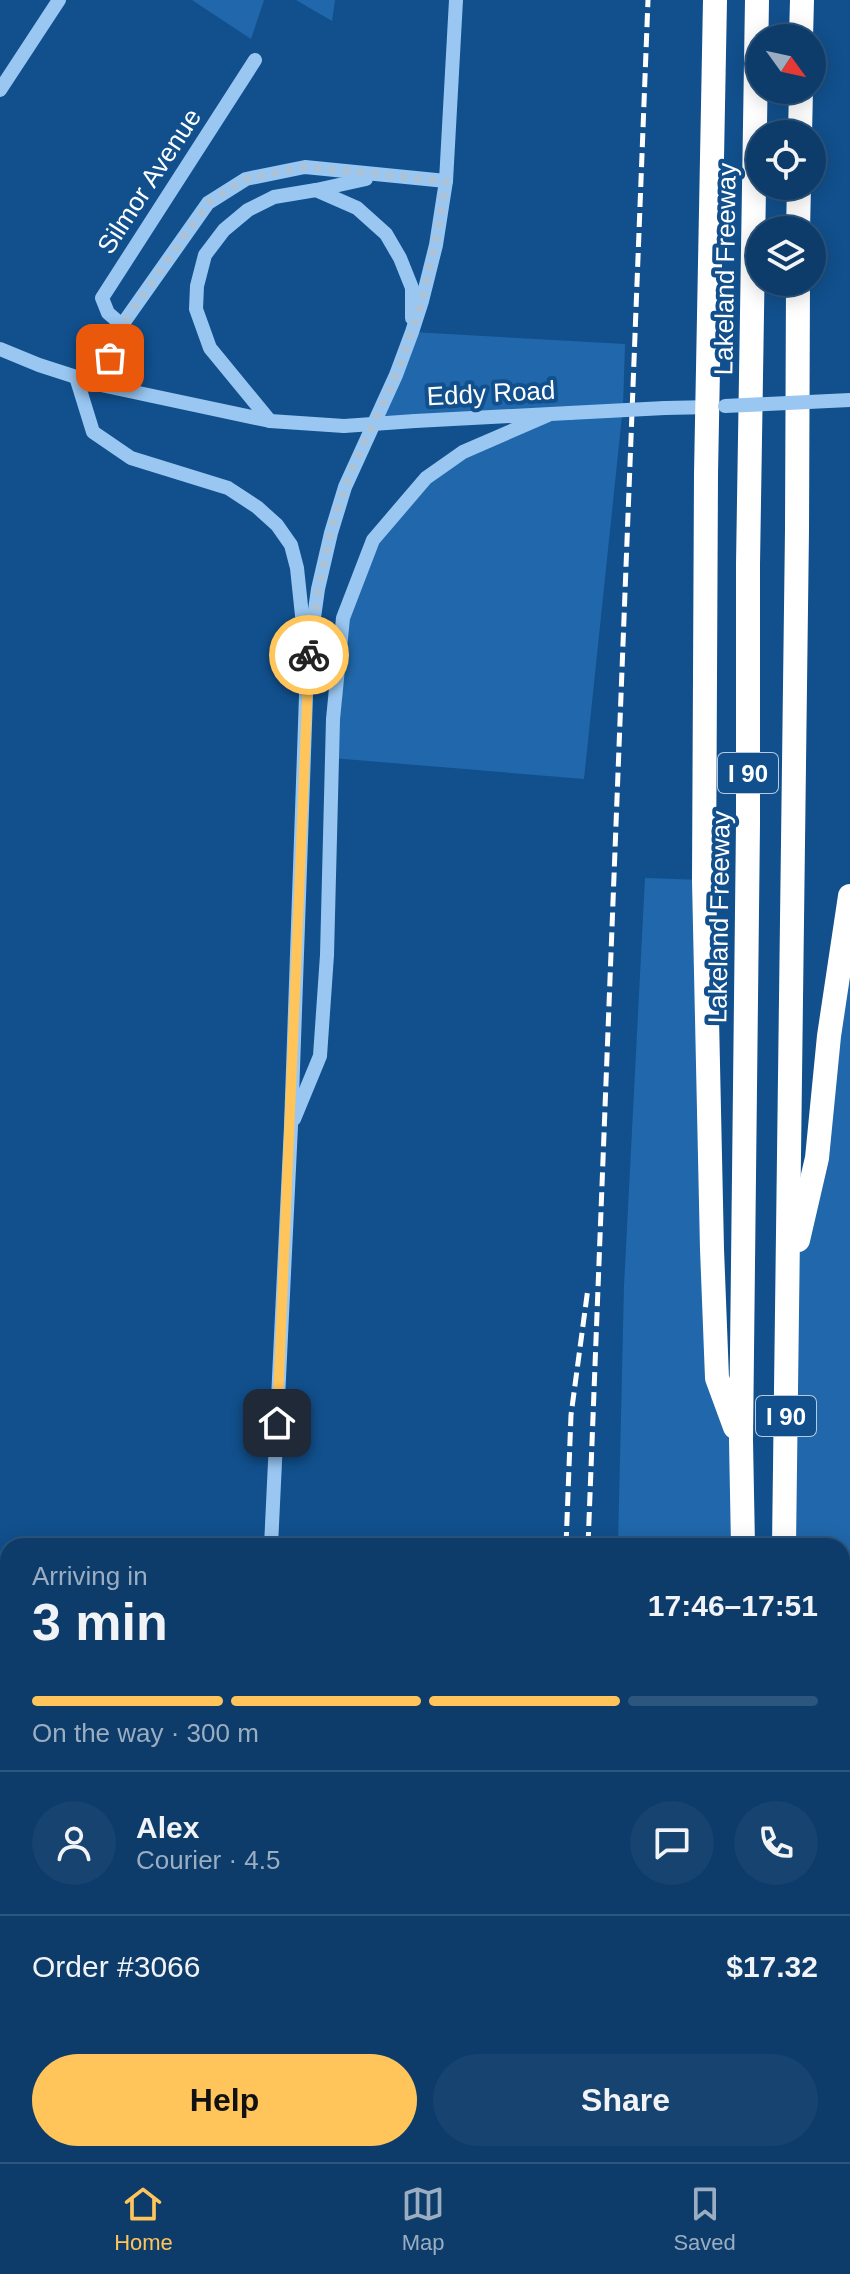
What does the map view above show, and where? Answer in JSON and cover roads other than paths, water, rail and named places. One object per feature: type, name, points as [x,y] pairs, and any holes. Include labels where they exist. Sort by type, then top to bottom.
[{"type":"highway","points":[[715,0],[710,344],[716,407],[704,880],[717,1378],[741,1440]]},
{"type":"highway","name":"Lakeland Freeway","points":[[743,1538],[748,564],[757,0]]},
{"type":"highway","points":[[801,24],[802,0]]},
{"type":"highway","name":"I 90","points":[[784,1538],[798,296]]},
{"type":"highway","points":[[788,1286],[817,1158],[829,1036],[850,896]]},
{"type":"street","points":[[0,90],[59,0]]},
{"type":"street","points":[[271,1538],[291,1126],[307,667],[318,589],[345,487],[396,375],[412,332],[436,245],[446,181],[456,0]]},
{"type":"street","name":"Silmor Avenue","points":[[122,325],[108,313],[102,298],[255,60]]},
{"type":"street","points":[[101,385],[122,325],[208,203],[246,179],[305,167],[446,181]]},
{"type":"street","points":[[270,421],[210,348],[196,309],[197,286],[205,255],[224,230],[248,210],[274,197],[380,176]]},
{"type":"street","points":[[316,190],[357,208],[386,234],[412,288],[412,332]]},
{"type":"street","name":"Eddy Road","points":[[0,349],[101,385],[270,421],[344,426],[850,400]]},
{"type":"street","points":[[76,377],[93,432],[131,458],[228,488],[277,525],[291,545],[297,568],[307,667]]},
{"type":"street","points":[[291,1126],[320,1056],[327,955],[333,719],[343,618],[373,540],[426,478],[463,452],[548,415]]},
{"type":"railway","points":[[588,1538],[648,0]]},
{"type":"railway","points":[[566,1538],[571,1415],[588,1288]]}]
